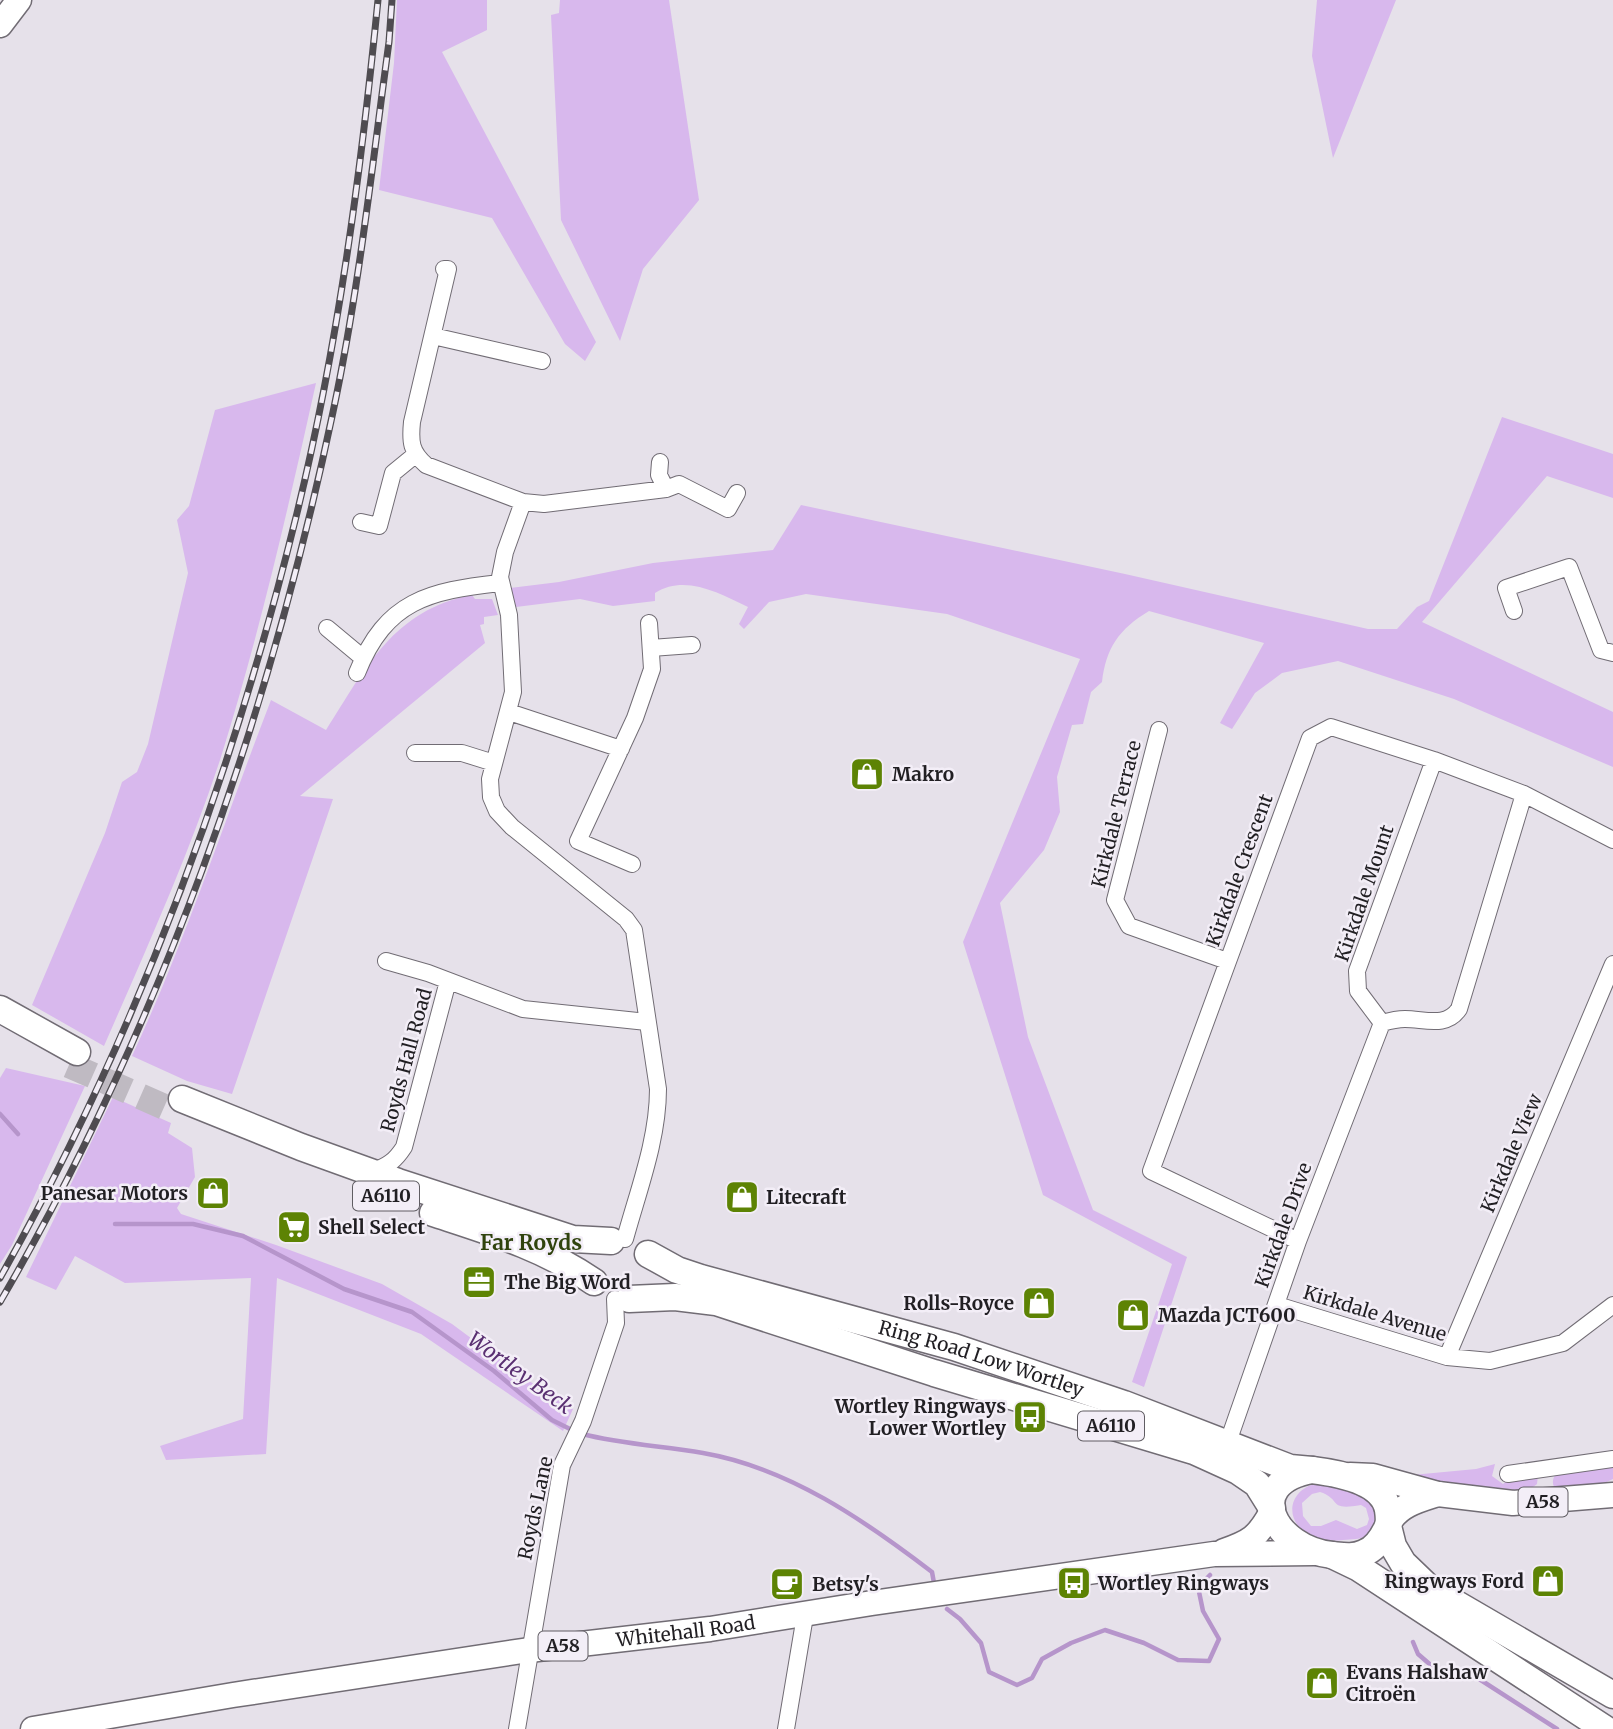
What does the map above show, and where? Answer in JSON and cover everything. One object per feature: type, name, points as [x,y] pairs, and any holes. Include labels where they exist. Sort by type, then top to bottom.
[{"type":"highway","points":[[0,1009],[73,1059],[0,1030]]},
{"type":"highway","name":"A6110","points":[[622,1299],[604,1294],[594,1282],[569,1265],[536,1248],[283,1158],[179,1106],[562,1236],[573,1239],[618,1240],[640,1246],[648,1254]]},
{"type":"highway","points":[[594,1282],[591,1272],[595,1255],[604,1245],[618,1240]]},
{"type":"highway","points":[[622,1299],[638,1295],[650,1280],[652,1271],[648,1254]]},
{"type":"highway","name":"Ring Road Low Wortley","points":[[648,1254],[677,1270],[701,1278],[954,1347],[1124,1404],[1290,1468],[1312,1470]]},
{"type":"highway","name":"Ring Road Low Wortley","points":[[622,1299],[675,1297],[716,1302],[934,1373],[1194,1451],[1238,1471],[1257,1484],[1271,1510]]},
{"type":"highway","points":[[1271,1510],[1277,1488],[1284,1479],[1295,1473],[1312,1470]]},
{"type":"highway","name":"A6110","points":[[1312,1470],[1342,1474],[1365,1483],[1381,1495],[1387,1504],[1393,1546],[1404,1563],[1429,1588],[1613,1695]]},
{"type":"highway","name":"A6110","points":[[1271,1510],[1274,1521],[1297,1544],[1359,1568],[1605,1729]]},
{"type":"highway","points":[[1323,1554],[1349,1557],[1363,1553],[1374,1547],[1389,1525]]},
{"type":"highway","points":[[1549,1659],[1613,1709]]},
{"type":"main road","points":[[0,25],[19,0]]},
{"type":"main road","name":"A58","points":[[1342,1474],[1373,1476],[1438,1494],[1513,1503],[1613,1495]]},
{"type":"main road","name":"A58","points":[[1389,1525],[1394,1515],[1411,1503],[1438,1494]]},
{"type":"main road","name":"Whitehall Road","points":[[1214,1554],[1246,1544],[1259,1533],[1271,1510]]},
{"type":"main road","name":"Whitehall Road","points":[[33,1729],[529,1650],[710,1629],[1214,1554],[1323,1554]]},
{"type":"street","points":[[444,269],[449,270],[412,422],[410,441],[415,455],[426,465],[523,502],[544,504],[666,489],[680,484],[728,509],[737,493]]},
{"type":"street","points":[[433,336],[542,361]]},
{"type":"street","points":[[361,522],[379,526],[393,472],[415,455]]},
{"type":"street","points":[[660,463],[658,468],[666,489]]},
{"type":"street","points":[[523,502],[505,552],[500,583],[509,615],[513,692],[490,779],[491,797],[497,811],[512,827],[626,919],[634,930],[658,1089],[656,1123],[618,1240]]},
{"type":"street","points":[[1514,611],[1506,588],[1569,567],[1601,650],[1613,653]]},
{"type":"street","points":[[327,628],[360,665],[382,627],[406,608],[430,595],[452,589],[500,583]]},
{"type":"street","points":[[632,864],[578,841],[621,749],[652,669],[649,623]]},
{"type":"street","points":[[651,648],[692,645]]},
{"type":"street","points":[[509,712],[621,749]]},
{"type":"street","name":"Kirkdale Crescent","points":[[1298,1241],[1150,1171],[1310,738],[1331,727],[1434,760],[1524,794],[1613,840]]},
{"type":"street","name":"Kirkdale Terrace","points":[[1159,730],[1115,900],[1129,926],[1227,961]]},
{"type":"street","points":[[415,753],[463,753],[494,763]]},
{"type":"street","name":"Kirkdale Mount","points":[[1382,1023],[1358,991],[1357,971],[1434,760]]},
{"type":"street","points":[[1382,1023],[1404,1019],[1445,1021],[1459,1009],[1524,794]]},
{"type":"street","points":[[386,961],[428,973],[523,1009],[647,1022]]},
{"type":"street","name":"Kirkdale View","points":[[1447,1357],[1613,964]]},
{"type":"street","name":"Royds Hall Road","points":[[371,1172],[387,1167],[404,1147],[448,981]]},
{"type":"street","name":"Kirkdale Drive","points":[[1228,1442],[1278,1305],[1298,1241],[1382,1023]]},
{"type":"street","name":"Royds Lane","points":[[517,1729],[562,1465],[583,1421],[622,1299]]},
{"type":"street","name":"Kirkdale Avenue","points":[[1278,1305],[1447,1357],[1490,1361],[1563,1343],[1613,1305]]},
{"type":"street","points":[[1508,1474],[1613,1460]]},
{"type":"street","points":[[1541,1470],[1545,1502]]},
{"type":"street","points":[[786,1729],[805,1615]]},
{"type":"shaded area","points":[[397,0],[487,0],[487,30],[442,52],[596,342],[585,361],[565,344],[492,218],[379,190],[394,63]]},
{"type":"shaded area","points":[[560,0],[669,0],[699,200],[643,269],[620,341],[561,220],[551,15],[559,13]]},
{"type":"shaded area","points":[[1317,0],[1396,0],[1333,158],[1312,56]]},
{"type":"shaded area","points":[[316,383],[284,525],[220,760],[180,868],[104,1046],[32,1005],[105,833],[122,782],[137,772],[148,744],[188,573],[177,520],[189,506],[215,410]]},
{"type":"shaded area","points":[[1502,417],[1613,454],[1613,498],[1547,476],[1422,622],[1613,712],[1613,767],[1454,699],[1338,661],[1282,673],[1255,693],[1232,729],[1220,723],[1264,643],[1149,611],[1116,640],[1107,659],[1102,682],[1091,692],[1083,724],[1072,725],[1057,777],[1060,812],[1044,850],[1000,903],[1028,1037],[1093,1210],[1187,1257],[1144,1387],[1132,1382],[1172,1264],[1043,1195],[963,942],[1080,659],[947,614],[806,594],[769,602],[744,629],[739,624],[748,607],[714,591],[690,585],[678,585],[655,593],[655,601],[613,606],[580,599],[516,607],[510,588],[559,582],[653,563],[773,550],[801,505],[1368,629],[1397,629],[1417,607],[1429,601]]},
{"type":"shaded area","points":[[472,595],[475,599],[492,599],[498,615],[484,617],[484,624],[480,625],[485,643],[300,796],[333,799],[232,1094],[187,1081],[132,1056],[188,924],[271,700],[326,730],[369,664],[402,628],[421,614]]},
{"type":"shaded area","points":[[6,1068],[85,1086],[12,1245],[0,1264],[0,1078]]},
{"type":"shaded area","points":[[113,1097],[171,1123],[168,1133],[192,1148],[195,1177],[177,1208],[181,1214],[382,1284],[452,1324],[526,1379],[573,1409],[563,1431],[421,1334],[277,1278],[266,1454],[166,1460],[160,1446],[243,1419],[251,1278],[125,1283],[75,1256],[56,1290],[26,1277]]},
{"type":"shaded area","points":[[1613,1463],[1613,1479],[1594,1488],[1557,1491],[1553,1484],[1557,1472]]},
{"type":"shaded area","points":[[1495,1464],[1492,1476],[1503,1484],[1511,1477],[1538,1475],[1537,1484],[1527,1489],[1496,1490],[1412,1475],[1476,1469]]},
{"type":"shaded area","points":[[1320,1483],[1360,1492],[1378,1506],[1381,1523],[1365,1537],[1356,1539],[1327,1540],[1311,1536],[1302,1530],[1293,1514],[1295,1498],[1309,1486]],"holes":[[[1320,1492],[1339,1505],[1361,1505],[1366,1508],[1369,1519],[1367,1525],[1357,1529],[1336,1520],[1321,1526],[1311,1526],[1303,1516],[1302,1503],[1312,1494]]]},
{"type":"waterway","name":"Wortley Beck","points":[[0,1114],[18,1134]]},
{"type":"waterway","name":"Wortley Beck","points":[[115,1224],[193,1224],[243,1236],[344,1289],[412,1312],[494,1371],[552,1420],[574,1431]]},
{"type":"waterway","name":"Wortley Beck","points":[[582,1434],[703,1453],[766,1471],[852,1515],[932,1572],[934,1583]]},
{"type":"waterway","name":"Wortley Beck","points":[[947,1609],[960,1619],[981,1643],[989,1672],[1017,1685],[1032,1678],[1042,1659],[1071,1643],[1105,1630],[1144,1643],[1178,1660],[1209,1661],[1219,1639],[1203,1611],[1198,1587],[1210,1575]]},
{"type":"waterway","name":"Wortley Beck","points":[[1413,1642],[1418,1654],[1433,1667],[1476,1677],[1557,1729]]},
{"type":"tunnel","points":[[69,1065],[176,1112]]},
{"type":"railway","points":[[0,1278],[49,1188],[136,1001],[210,809],[242,711],[297,513],[325,386],[356,194],[378,0]]},
{"type":"railway","points":[[0,1302],[58,1198],[159,981],[202,870],[276,643],[307,528],[342,366],[364,228],[389,42],[392,0]]},
{"type":"place","name":"Makro","points":[[867,774]]},
{"type":"place","name":"Panesar Motors","points":[[213,1193]]},
{"type":"place","name":"Litecraft","points":[[742,1197]]},
{"type":"place","name":"Shell Select","points":[[294,1227]]},
{"type":"place","name":"The Big Word","points":[[479,1282]]},
{"type":"place","name":"Rolls-Royce","points":[[1039,1303]]},
{"type":"place","name":"Mazda JCT600","points":[[1133,1315]]},
{"type":"place","name":"Wortley Ringways Lower Wortley","points":[[1030,1417]]},
{"type":"place","name":"Ringways Ford","points":[[1548,1581]]},
{"type":"place","name":"Wortley Ringways","points":[[1074,1583]]},
{"type":"place","name":"Betsy's","points":[[787,1584]]},
{"type":"place","name":"Evans Halshaw Citroën","points":[[1322,1683]]},
{"type":"district","name":"Far Royds","points":[[531,1243]]}]
